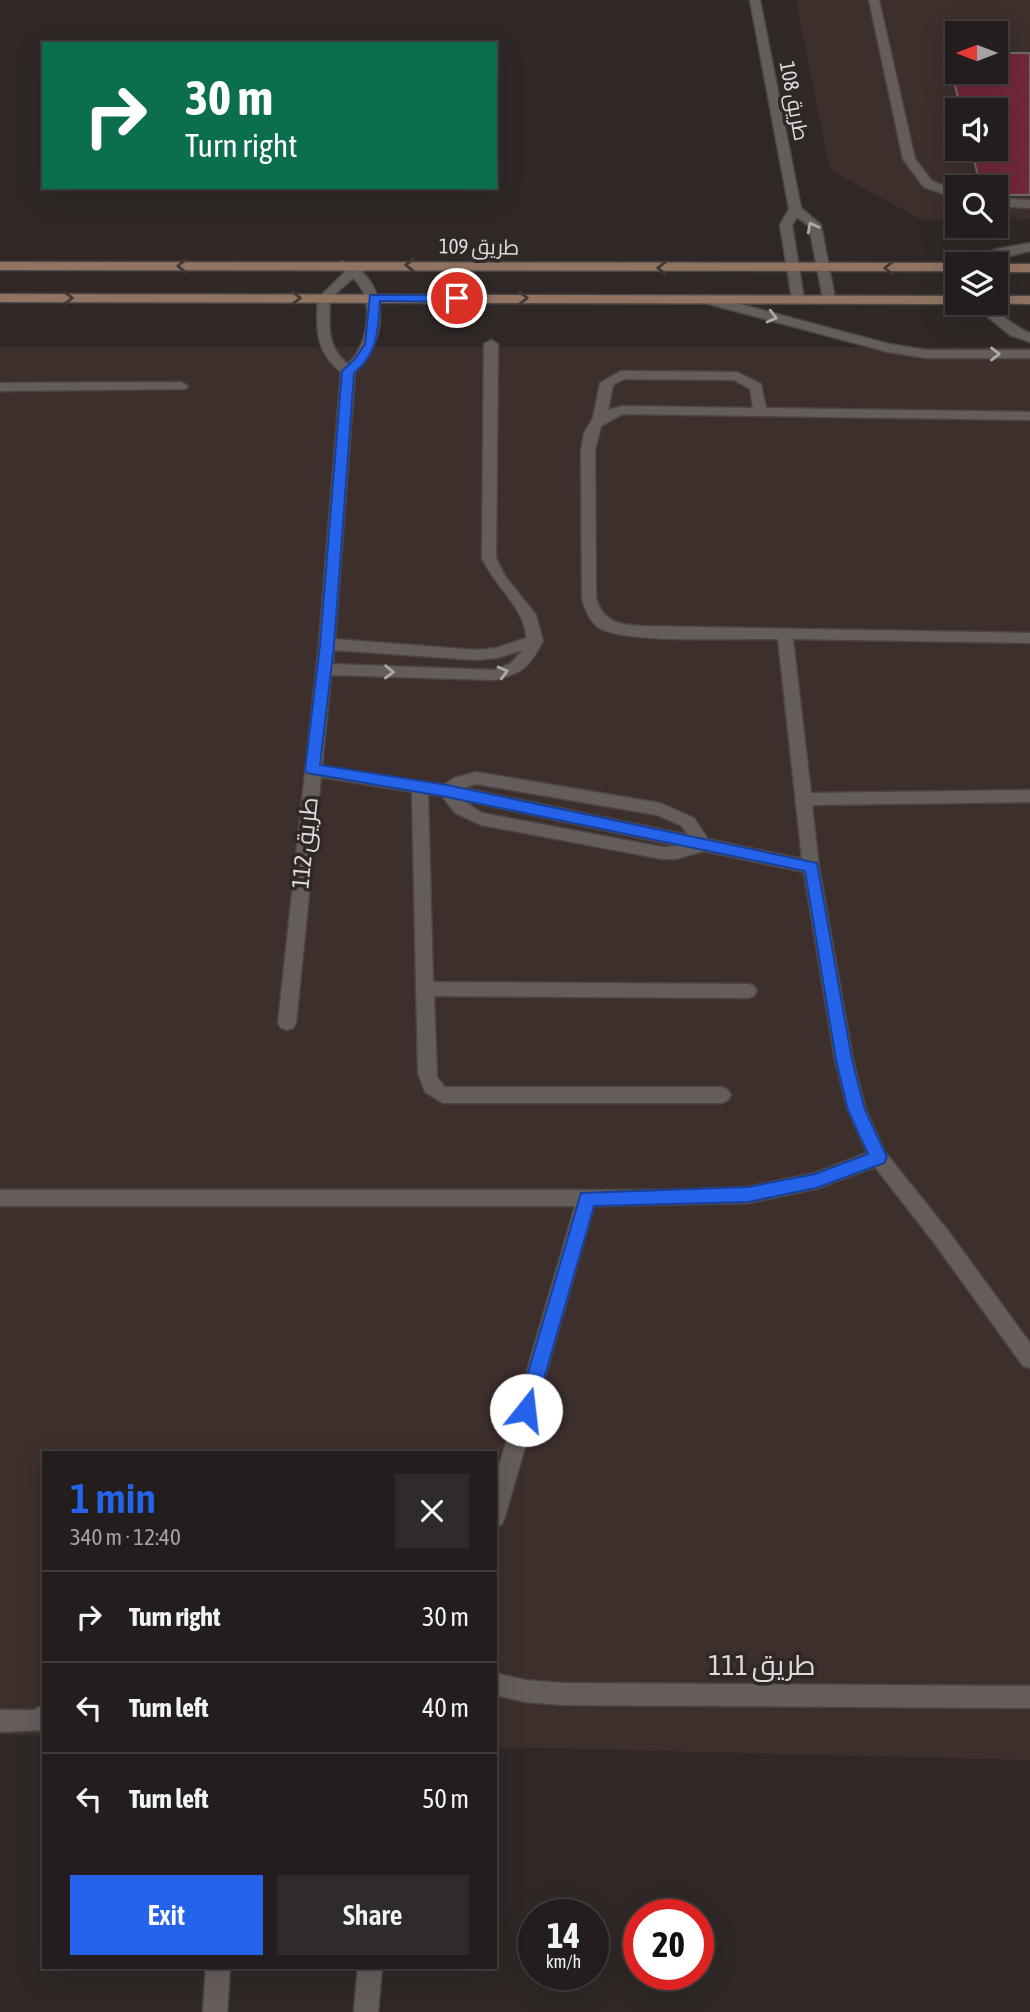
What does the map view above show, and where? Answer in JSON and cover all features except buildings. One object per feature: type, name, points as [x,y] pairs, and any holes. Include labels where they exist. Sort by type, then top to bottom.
[{"type":"street","name":"طريق 108","points":[[755,0],[795,209],[786,225],[798,299]]},
{"type":"street","points":[[874,0],[909,159],[928,184],[945,190]]},
{"type":"street","points":[[1008,203],[1030,204]]},
{"type":"street","points":[[795,209],[815,225],[829,299]]},
{"type":"street","points":[[1001,252],[1030,247]]},
{"type":"street","name":"طريق 109","points":[[0,266],[47,282],[324,298],[945,300]]},
{"type":"street","name":"طريق 109","points":[[0,298],[47,282],[354,267],[793,269],[945,266]]},
{"type":"street","points":[[354,267],[374,298],[371,344],[359,363],[348,371],[335,362],[323,340],[324,298],[354,267]]},
{"type":"street","points":[[1008,268],[1030,268]]},
{"type":"street","points":[[706,299],[888,348],[926,354],[1030,354]]},
{"type":"street","points":[[1008,300],[1030,300]]},
{"type":"street","points":[[993,315],[1030,338]]},
{"type":"street","points":[[1006,325],[1030,325]]},
{"type":"street","points":[[324,669],[494,675],[515,668],[529,656],[535,641],[532,623],[496,576],[489,558],[491,344]]},
{"type":"street","name":"طريق 112","points":[[287,1023],[327,645],[348,371]]},
{"type":"street","points":[[760,411],[756,387],[737,376],[621,375],[607,383],[600,418],[588,433],[587,450],[589,598],[591,612],[601,624],[618,630],[1030,638]]},
{"type":"street","points":[[0,387],[181,386]]},
{"type":"street","points":[[600,418],[622,410],[1030,416]]},
{"type":"street","points":[[785,632],[806,799],[811,867],[844,1060],[857,1110],[878,1157],[942,1238],[1030,1359]]},
{"type":"street","points":[[327,645],[476,655],[496,653],[535,641]]},
{"type":"street","points":[[312,770],[447,791],[460,782],[476,778],[493,779],[660,809],[688,822],[703,845]]},
{"type":"street","points":[[421,787],[428,1083],[434,1091],[443,1095],[722,1095]]},
{"type":"street","points":[[447,791],[454,805],[468,815],[481,819],[662,853],[676,853],[703,845],[811,867]]},
{"type":"street","points":[[806,799],[1030,796]]},
{"type":"street","points":[[424,989],[748,991]]},
{"type":"street","points":[[0,1198],[587,1198],[748,1195],[816,1181],[878,1157]]},
{"type":"street","points":[[497,1510],[587,1198]]},
{"type":"street","name":"طريق 111","points":[[497,1684],[525,1691],[562,1693],[1030,1697]]},
{"type":"street","points":[[0,1721],[42,1721]]},
{"type":"street","points":[[215,2012],[218,1969]]},
{"type":"street","points":[[366,2012],[370,1969]]},
{"type":"shaded area","points":[[796,0],[1030,0],[1030,219],[1008,220],[1008,175],[945,175],[945,220],[924,221],[830,170]]},
{"type":"shaded area","points":[[0,347],[1030,347],[1030,1760],[497,1747],[497,1451],[42,1451],[42,1736],[0,1735]]},
{"type":"route","points":[[457,298],[374,298],[371,344],[359,363],[348,371],[327,645],[312,770],[447,791],[811,867],[844,1060],[857,1110],[878,1157],[816,1181],[748,1195],[587,1198],[526,1410]]}]
